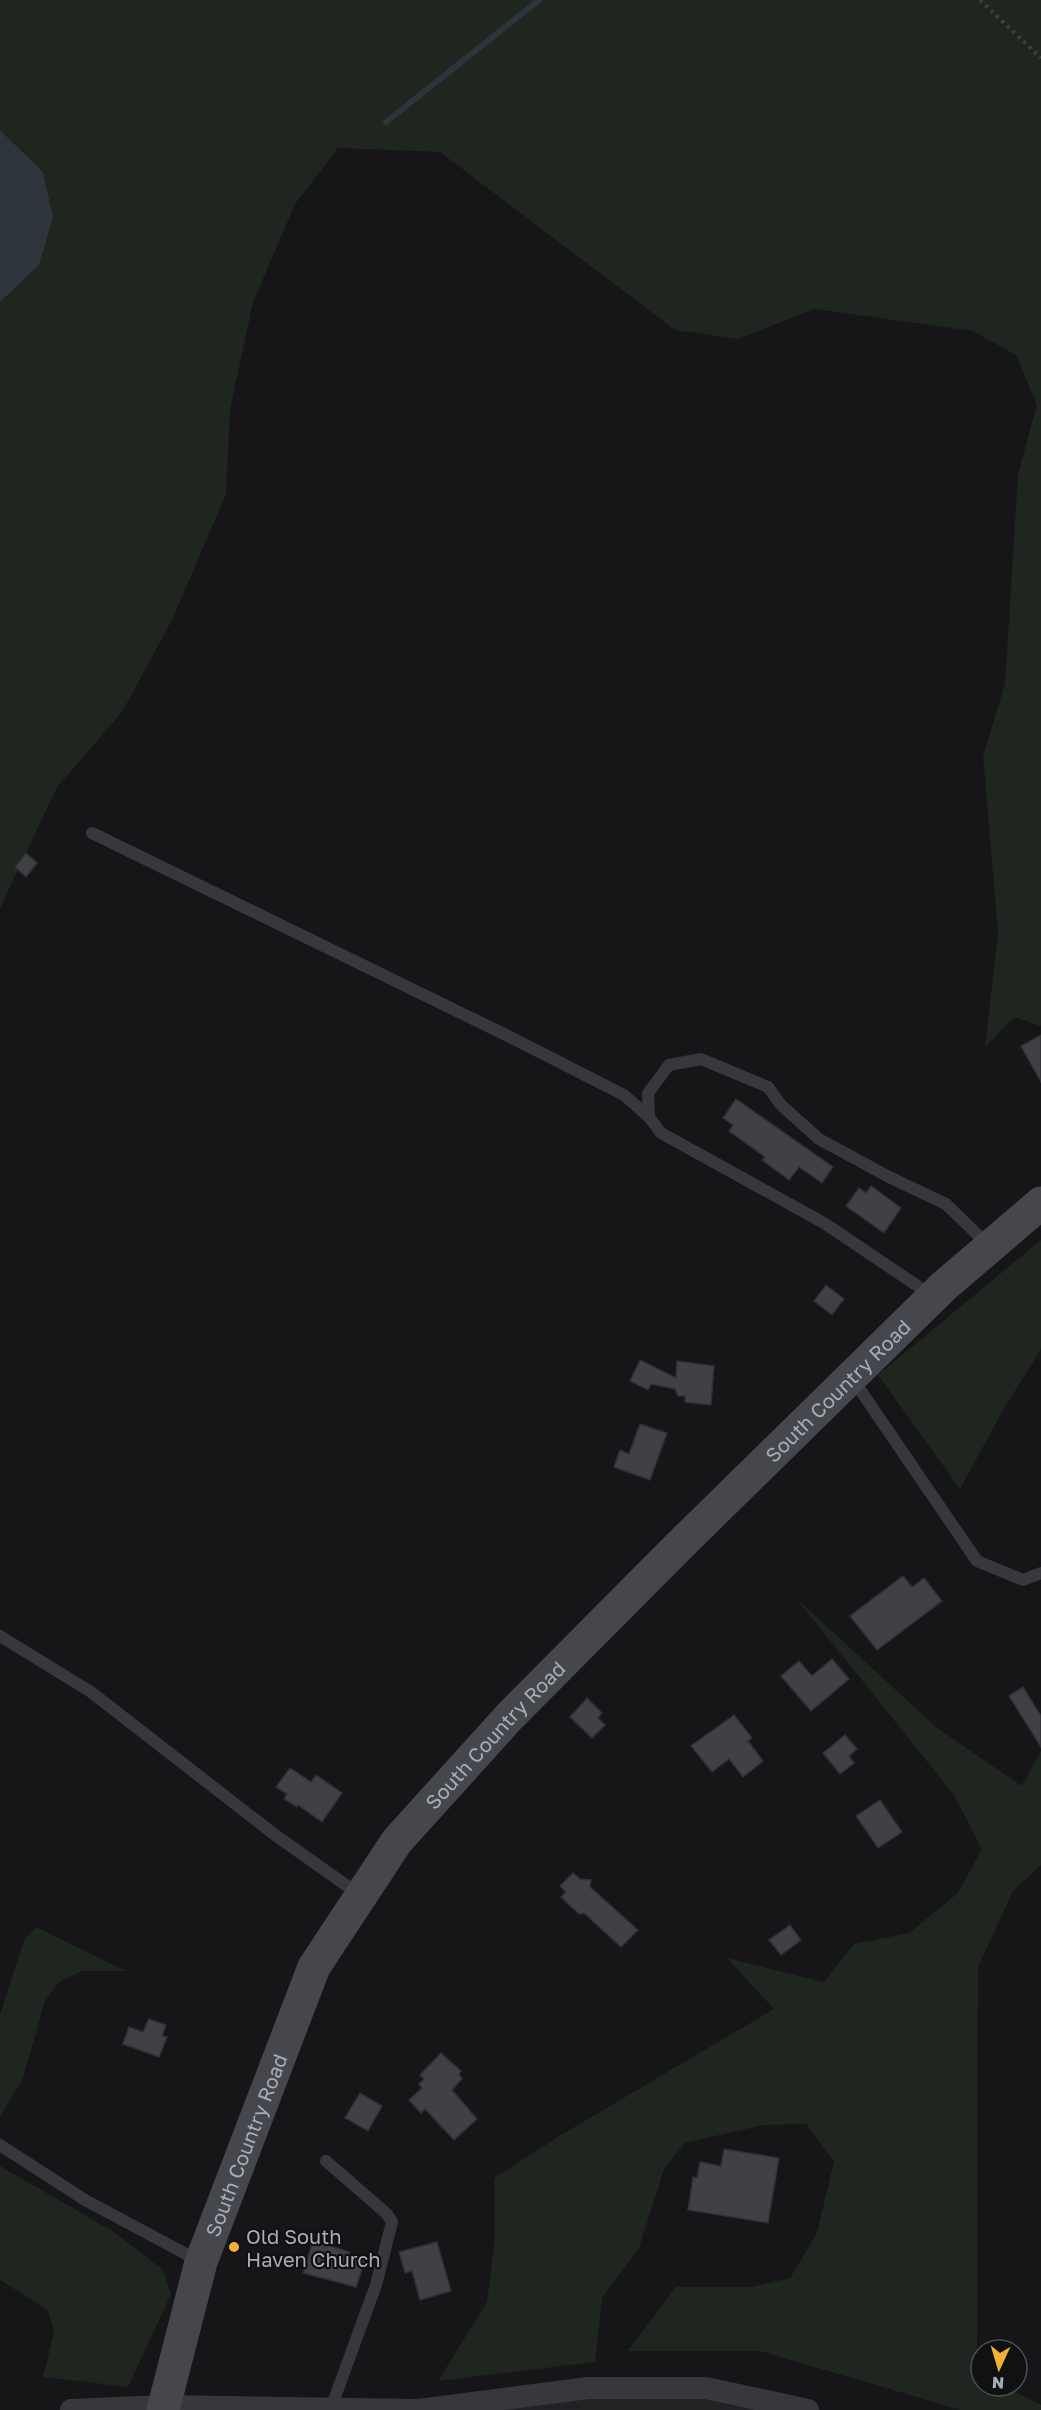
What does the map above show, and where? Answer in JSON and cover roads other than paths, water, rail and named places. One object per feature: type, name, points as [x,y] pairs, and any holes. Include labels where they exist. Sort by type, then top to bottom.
[{"type":"main road","name":"South Country Road","points":[[163,2408],[201,2262],[314,1967],[397,1841],[510,1716],[851,1377],[933,1297],[1041,1203]]},
{"type":"street","points":[[71,2410],[163,2408],[425,2410],[588,2388],[706,2388],[808,2410]]},
{"type":"lane","points":[[92,833],[624,1095],[649,1117],[661,1133],[824,1223],[933,1297]]},
{"type":"lane","points":[[649,1117],[648,1093],[669,1065],[701,1059],[768,1087],[781,1105],[819,1139],[889,1177],[946,1204],[989,1247]]},
{"type":"lane","points":[[851,1377],[977,1561],[1023,1580],[1041,1573]]},
{"type":"lane","points":[[0,1636],[92,1692],[275,1835],[361,1895]]},
{"type":"lane","points":[[0,2145],[85,2200],[201,2262]]},
{"type":"lane","points":[[326,2161],[387,2214],[392,2222],[376,2285],[331,2409]]},
{"type":"waterway","points":[[386,122],[539,0]]},
{"type":"place","name":"Old South Haven Church","points":[[234,2247]]}]
